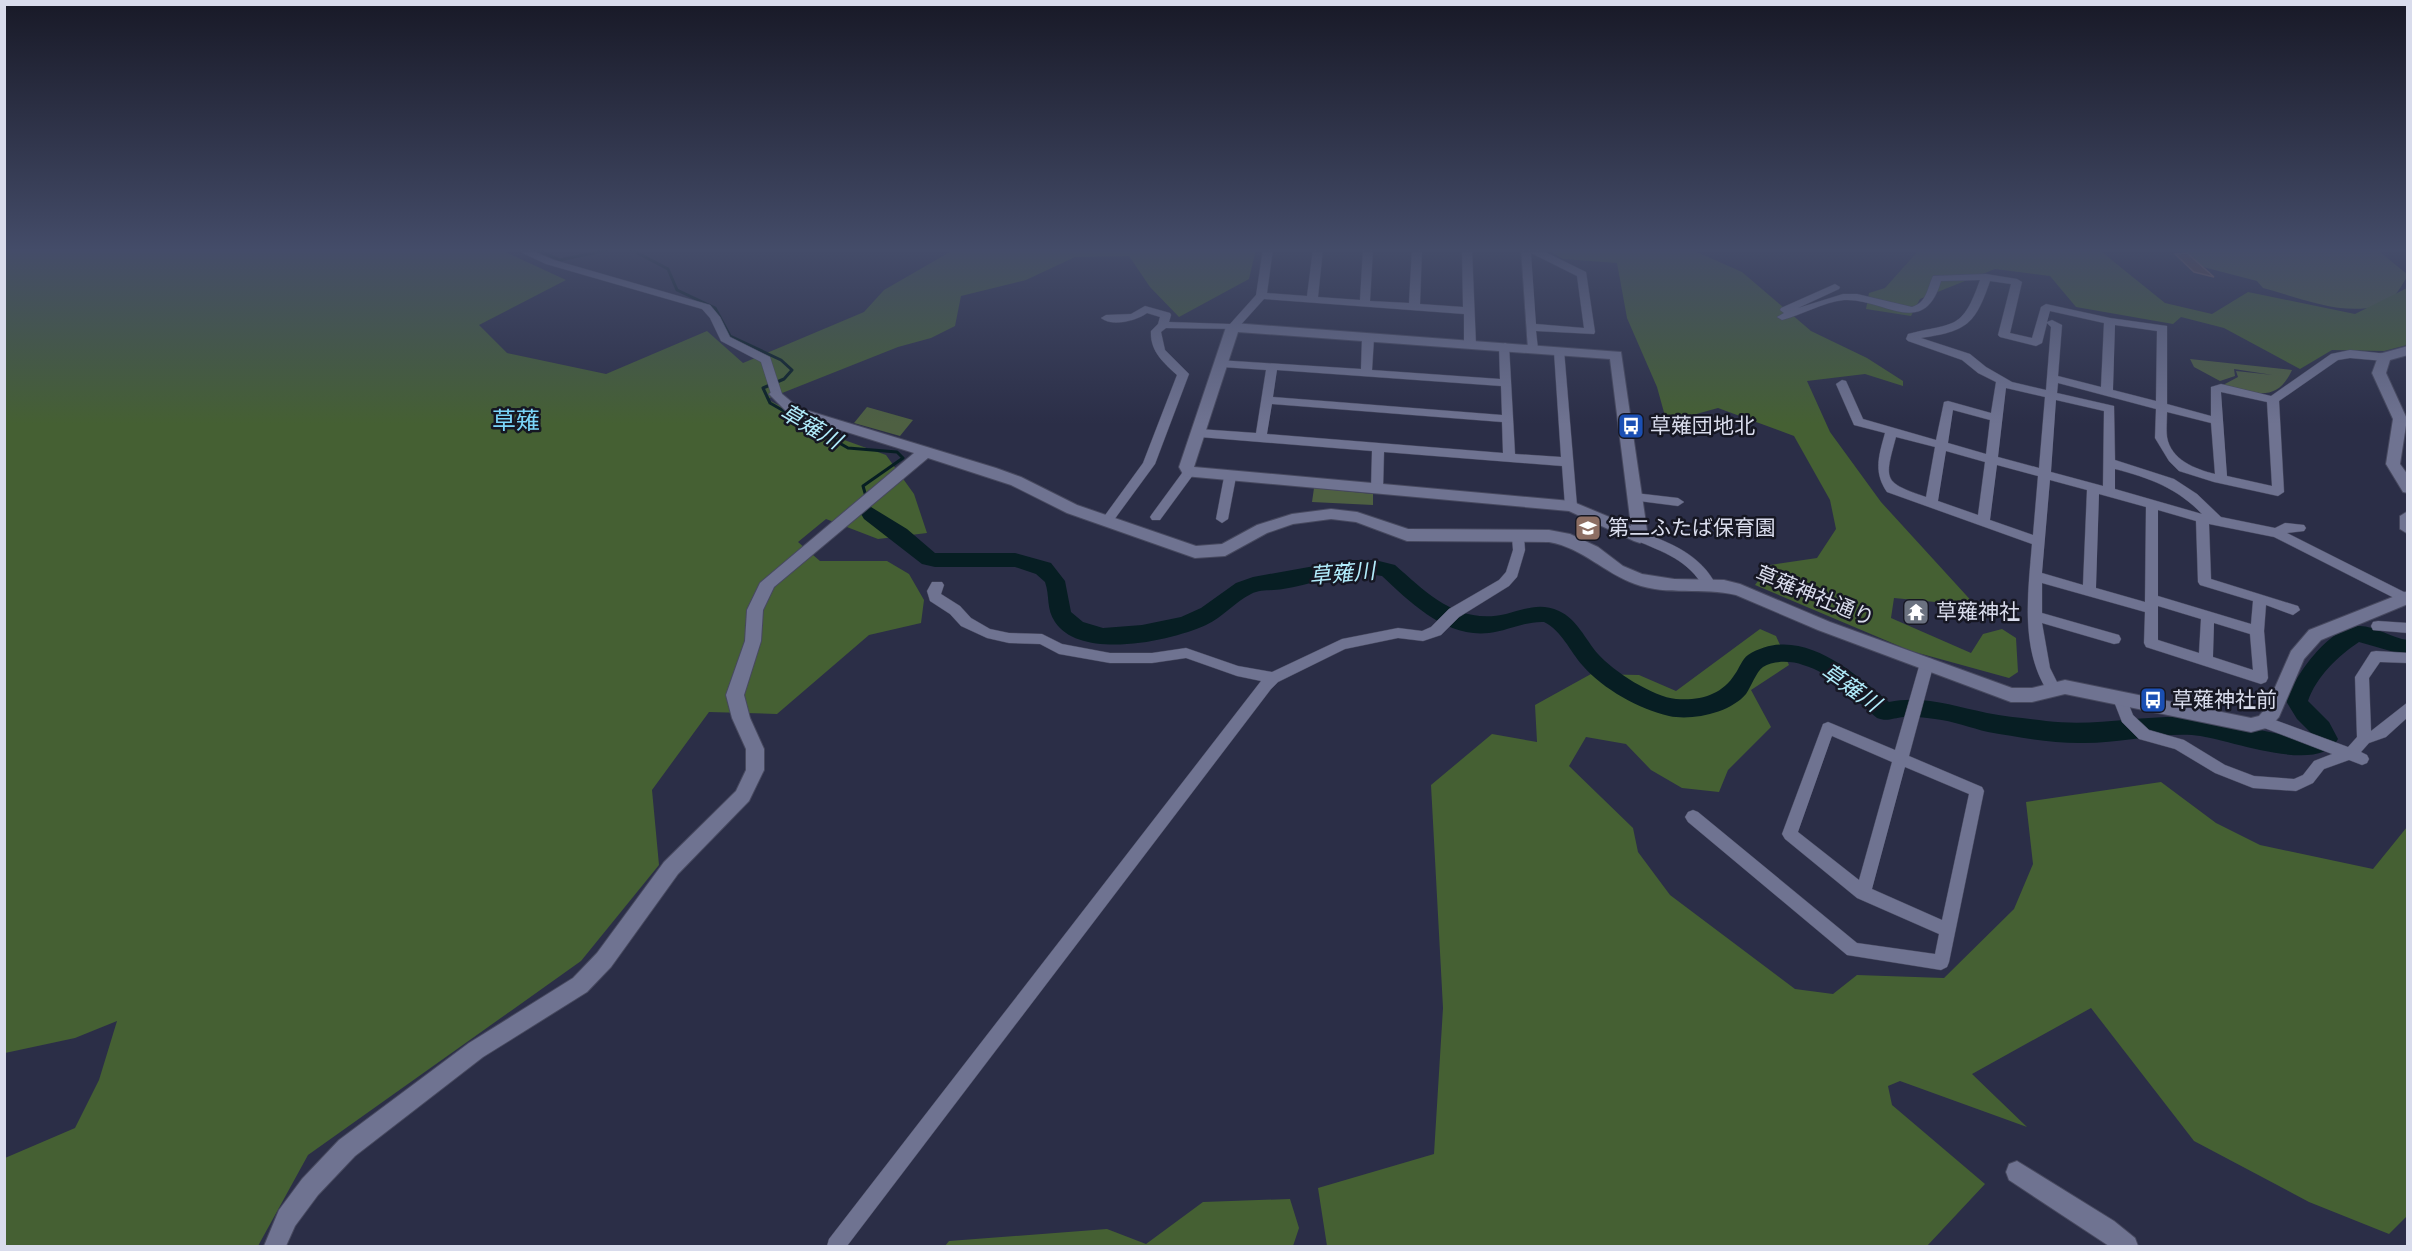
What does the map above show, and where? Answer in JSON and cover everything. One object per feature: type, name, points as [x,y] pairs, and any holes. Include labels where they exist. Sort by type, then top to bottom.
[{"type":"street","points":[[706,307],[715,317],[725,339],[766,360],[776,394]]},
{"type":"street","points":[[1189,472],[1186,467],[1233,327],[1251,307]]},
{"type":"street","points":[[1418,307],[1468,312]]},
{"type":"street","points":[[1468,307],[1470,345]]},
{"type":"street","points":[[1530,307],[1532,349]]},
{"type":"street","points":[[1531,327],[1590,332],[1587,307]]},
{"type":"street","points":[[1790,307],[1780,312],[1782,321],[1817,307]]},
{"type":"street","points":[[1895,307],[1923,307]]},
{"type":"street","points":[[1977,307],[1965,323],[1950,330],[1912,336],[1912,339],[1966,357],[1982,370],[2006,382],[2110,409],[2109,493]]},
{"type":"street","points":[[2011,307],[2004,335],[2036,343],[2046,308],[2110,321],[2163,328],[2162,438],[2169,452],[2184,469],[2278,492],[2273,400]]},
{"type":"street","points":[[1106,318],[1134,317],[1145,309],[1166,315],[1163,325],[1156,331],[1155,343],[1159,351],[1183,374],[1149,464],[1107,521]]},
{"type":"street","points":[[2107,392],[2110,321]]},
{"type":"street","points":[[2052,323],[2057,325],[2034,596],[2045,679],[2054,688]]},
{"type":"street","points":[[1163,325],[1233,327],[1616,355],[1640,537]]},
{"type":"street","points":[[1366,372],[1368,338]]},
{"type":"street","points":[[1505,347],[1509,458]]},
{"type":"street","points":[[2221,478],[2215,390],[2221,388],[2273,400],[2336,357],[2350,354],[2384,357],[2408,350]]},
{"type":"street","points":[[1560,352],[1571,506]]},
{"type":"street","points":[[2384,357],[2379,373],[2400,419],[2393,464],[2408,488]]},
{"type":"street","points":[[1222,363],[1506,383]]},
{"type":"street","points":[[1261,438],[1272,366]]},
{"type":"street","points":[[2052,378],[2217,421]]},
{"type":"street","points":[[1983,523],[2001,383],[2006,382]]},
{"type":"street","points":[[1842,384],[1857,422],[2219,523],[2277,533],[2407,599]]},
{"type":"street","name":"草薙神社通り","points":[[776,394],[794,411],[1016,481],[1072,509],[1183,548],[1208,553],[1225,550],[1262,529],[1293,519],[1331,514],[1357,517],[1407,535],[1549,536],[1570,540],[1592,551],[1617,570],[1641,580],[1674,585],[1709,585],[1740,590],[1824,626],[2011,695],[2032,695],[2065,687],[2233,722],[2251,725],[2264,722]]},
{"type":"street","points":[[1266,400],[1509,419]]},
{"type":"street","points":[[1931,505],[1948,405],[1996,418]]},
{"type":"street","points":[[1199,433],[1569,462]]},
{"type":"street","points":[[1891,433],[1881,472],[1883,481],[1891,489],[2039,542]]},
{"type":"street","points":[[1377,489],[1378,447]]},
{"type":"street","points":[[275,1246],[293,1211],[347,1148],[476,1050],[580,985],[604,960],[671,868],[743,796],[755,770],[755,750],[741,718],[735,695],[753,641],[755,610],[768,583],[924,453]]},
{"type":"street","points":[[2109,463],[2176,483],[2193,495],[2219,523]]},
{"type":"street","points":[[1189,472],[1571,506],[1691,561],[1702,569],[1709,585]]},
{"type":"street","points":[[1156,517],[1189,472]]},
{"type":"street","points":[[1222,519],[1230,477]]},
{"type":"street","points":[[2089,591],[2093,488]]},
{"type":"street","points":[[1635,497],[1678,502]]},
{"type":"street","points":[[2152,505],[2151,643],[2261,678],[2257,631],[2260,598]]},
{"type":"street","points":[[2408,516],[2408,529]]},
{"type":"street","points":[[2202,518],[2205,582],[2294,610]]},
{"type":"street","points":[[2277,533],[2285,528],[2300,528]]},
{"type":"street","points":[[836,1246],[1274,678],[1342,644],[1398,633],[1423,636],[1436,631],[1450,617],[1504,584],[1512,574],[1519,549],[1518,537]]},
{"type":"street","points":[[2036,576],[2089,591],[2208,616],[2257,631]]},
{"type":"street","points":[[937,585],[934,591],[935,597],[955,610],[966,622],[987,633],[1009,638],[1042,639],[1059,649],[1110,658],[1152,658],[1186,653],[1238,671],[1274,678]]},
{"type":"street","points":[[2357,756],[2264,722],[2273,712],[2296,656],[2315,635],[2407,599]]},
{"type":"street","points":[[2035,616],[2114,639]]},
{"type":"street","points":[[2206,661],[2208,616]]},
{"type":"street","points":[[2378,626],[2408,628]]},
{"type":"street","points":[[2357,756],[2364,739],[2362,677],[2376,656],[2408,658]]},
{"type":"street","points":[[1863,893],[1927,663]]},
{"type":"street","points":[[2120,699],[2127,718],[2144,735],[2179,744],[2220,769],[2253,782],[2296,785],[2308,780],[2319,765],[2357,756]]},
{"type":"street","points":[[2364,739],[2381,733],[2408,708]]},
{"type":"street","points":[[1693,817],[1853,950],[1941,962],[1977,791],[1828,728],[1790,834],[1863,893],[1947,930]]},
{"type":"street","points":[[2017,1172],[2106,1229],[2127,1246]]},
{"type":"green space","points":[[5,307],[513,307],[479,325],[507,353],[606,374],[707,331],[743,363],[864,312],[868,307],[959,307],[955,326],[931,338],[898,347],[767,399],[810,422],[811,428],[886,455],[914,494],[927,533],[878,539],[826,519],[798,542],[820,561],[887,561],[909,574],[924,600],[921,623],[869,635],[777,714],[709,712],[652,790],[659,865],[581,961],[308,1155],[258,1246],[5,1246],[5,1158],[75,1128],[99,1080],[117,1021],[75,1038],[5,1053]]},
{"type":"green space","points":[[1170,307],[1197,307],[1179,317]]},
{"type":"green space","points":[[1625,307],[1783,307],[1811,331],[1867,358],[1903,381],[1903,386],[1865,374],[1807,381],[1830,432],[1881,502],[1976,606],[1894,598],[1891,618],[1971,653],[1983,634],[2002,629],[2016,638],[2018,672],[2009,678],[1911,651],[1755,585],[1770,565],[1817,558],[1836,529],[1830,500],[1794,436],[1718,408],[1682,418],[1665,416],[1657,387],[1627,318]]},
{"type":"green space","points":[[1866,307],[1916,307],[1911,316]]},
{"type":"green space","points":[[2078,307],[2184,307],[2212,314],[2223,307],[2323,307],[2355,314],[2368,307],[2407,307],[2407,345],[2384,351],[2332,350],[2300,369],[2224,328],[2181,317],[2173,324]]},
{"type":"green space","points":[[2338,307],[2367,307],[2365,308]]},
{"type":"green space","points":[[2190,359],[2292,370],[2280,388],[2272,392],[2255,393],[2223,385],[2238,377],[2236,371],[2273,375],[2234,369],[2235,376],[2220,381],[2194,367]]},
{"type":"green space","points":[[867,407],[913,420],[900,436],[854,423]]},
{"type":"green space","points":[[1314,488],[1373,494],[1373,505],[1312,502]]},
{"type":"green space","points":[[1760,629],[1776,636],[1789,665],[1751,690],[1771,727],[1728,770],[1719,792],[1682,788],[1651,770],[1626,744],[1586,737],[1569,766],[1633,828],[1638,852],[1670,895],[1795,989],[1833,994],[1857,975],[1944,978],[2014,909],[2033,864],[2026,802],[2161,782],[2216,823],[2260,845],[2373,869],[2407,827],[2407,1216],[2389,1234],[2309,1202],[2194,1141],[2091,1008],[1972,1074],[2027,1127],[1900,1081],[1888,1086],[1892,1105],[1985,1184],[1927,1246],[1327,1246],[1318,1188],[1434,1154],[1443,1008],[1431,785],[1492,734],[1537,742],[1535,705],[1591,674],[1639,675],[1676,691]]},
{"type":"green space","points":[[1290,1199],[1299,1228],[1293,1246],[945,1246],[949,1241],[1107,1229],[1146,1244],[1203,1202]]},
{"type":"waterway","name":"草薙川","points":[[714,307],[730,336],[781,360],[792,370],[784,379],[763,388],[770,403],[848,448],[897,452],[903,458],[863,486],[871,514]]},
{"type":"waterway","name":"草薙川","points":[[871,514],[908,540],[921,554],[935,560],[997,558],[1030,563],[1043,569],[1055,581],[1059,608],[1068,623],[1084,632],[1103,636],[1165,630],[1187,623],[1208,614],[1238,592],[1253,585],[1293,580],[1348,568],[1375,567],[1388,570],[1427,604],[1455,620],[1487,625],[1533,614],[1549,615],[1568,629],[1591,661],[1606,675],[1639,694],[1675,708],[1696,707],[1723,700],[1737,688],[1754,662],[1773,655],[1791,654],[1809,657],[1825,665],[1841,675],[1885,712],[1903,708],[1936,710],[1990,723],[2079,734],[2162,726],[2193,726],[2230,732],[2264,742],[2315,746],[2327,739],[2325,733],[2304,713],[2297,701],[2304,682],[2318,666],[2336,648],[2358,634],[2394,646],[2408,648]]},
{"type":"place","name":"草薙団地北","points":[[1631,426]]},
{"type":"place","name":"第二ふたば保育園","points":[[1588,528]]},
{"type":"place","name":"草薙神社","points":[[1916,612]]},
{"type":"place","name":"草薙神社前","points":[[2153,700]]},
{"type":"district","name":"草薙","points":[[516,421]]}]
